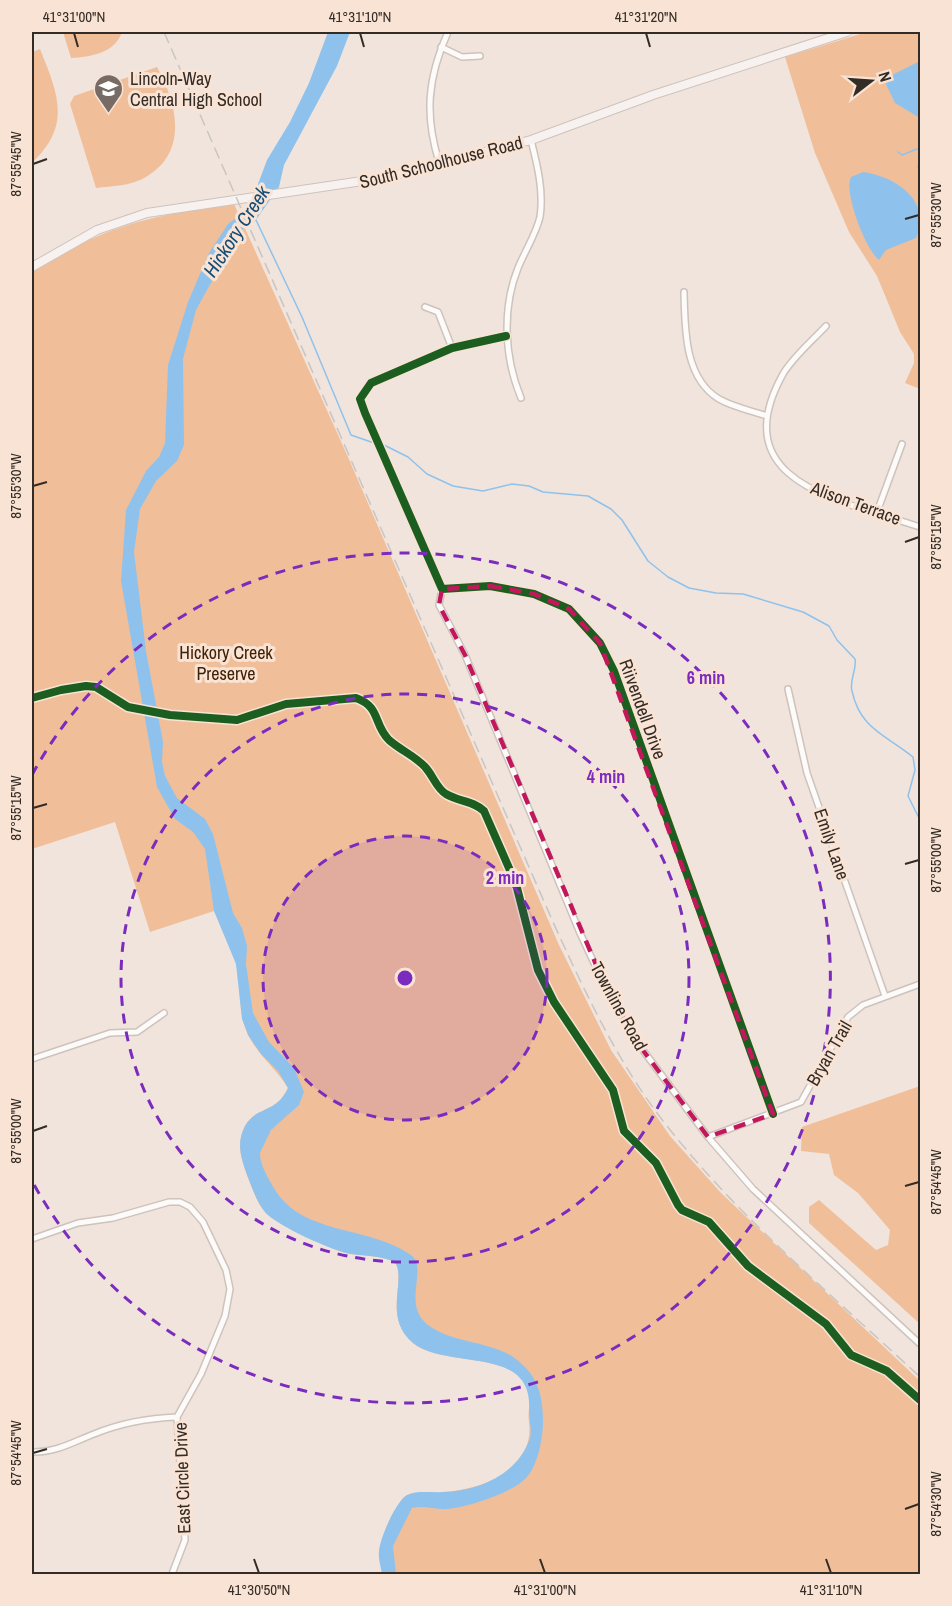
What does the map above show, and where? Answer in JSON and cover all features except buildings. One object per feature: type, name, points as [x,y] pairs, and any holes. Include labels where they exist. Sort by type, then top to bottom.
[{"type":"street","points":[[439,162],[428,104],[434,67],[448,32]]},
{"type":"street","name":"South Schoolhouse Road","points":[[32,267],[64,246],[112,224],[169,208],[389,177],[439,162],[531,140],[653,95],[847,32]]},
{"type":"street","points":[[441,48],[462,57],[480,56]]},
{"type":"street","points":[[521,398],[515,384],[506,336],[509,294],[540,217],[540,177],[531,140]]},
{"type":"street","points":[[684,292],[685,331],[692,363],[706,388],[719,399],[767,416]]},
{"type":"street","points":[[425,307],[438,312],[452,348]]},
{"type":"street","name":"Alison Terrace","points":[[826,326],[784,372],[767,416],[766,434],[771,455],[789,475],[812,490],[921,526]]},
{"type":"street","points":[[442,589],[360,399],[371,383],[452,348],[506,336]]},
{"type":"street","points":[[877,512],[902,444]]},
{"type":"street","name":"Riivendell Drive","points":[[442,589],[490,586],[534,594],[569,609],[600,643],[615,671],[773,1114]]},
{"type":"street","name":"Townline Road","points":[[442,589],[438,605],[465,655],[580,933],[608,993],[642,1049],[708,1137],[753,1189],[921,1344]]},
{"type":"street","name":"Emily Lane","points":[[788,688],[807,773],[885,996]]},
{"type":"street","name":"Bryan Trail","points":[[708,1137],[801,1102],[848,1017],[863,1005],[921,984]]},
{"type":"street","points":[[32,1059],[110,1033],[137,1032],[164,1013]]},
{"type":"street","name":"East Circle Drive","points":[[32,1239],[78,1223],[113,1218],[169,1202],[180,1202],[190,1207],[203,1222],[226,1270],[230,1289],[225,1316],[201,1374],[177,1417],[185,1540],[172,1575]]},
{"type":"street","points":[[32,1452],[59,1449],[124,1424],[153,1418],[177,1417]]},
{"type":"highlighted area","points":[[490,586],[534,594],[569,609],[600,643],[773,1114],[708,1137],[642,1049],[608,993],[465,655],[439,605],[442,589]]},
{"type":"green space","points":[[63,32],[122,32],[119,39],[108,49],[94,55],[71,58]]},
{"type":"green space","points":[[867,32],[920,32],[920,389],[905,383],[914,363],[914,354],[900,332],[877,276],[849,232],[815,153],[785,57]]},
{"type":"green space","points":[[40,49],[52,80],[58,109],[53,135],[45,149],[32,163],[32,52]]},
{"type":"green space","points":[[157,67],[174,111],[174,141],[169,154],[160,167],[140,180],[96,188],[70,104],[74,96]]},
{"type":"green space","name":"Hickory Creek Preserve","points":[[234,204],[348,457],[559,945],[611,1050],[670,1136],[721,1193],[920,1381],[920,1574],[382,1574],[381,1553],[384,1534],[392,1515],[404,1497],[481,1485],[501,1476],[519,1460],[529,1439],[529,1393],[526,1383],[518,1374],[505,1367],[439,1354],[424,1350],[413,1343],[404,1333],[399,1322],[397,1300],[399,1279],[395,1262],[332,1248],[280,1223],[262,1208],[254,1194],[243,1163],[240,1151],[242,1132],[255,1115],[278,1102],[288,1088],[247,1032],[242,1016],[235,961],[214,911],[150,932],[115,822],[32,849],[32,272],[57,256],[105,233],[128,225],[178,213]]},
{"type":"green space","points":[[920,1086],[920,1324],[809,1223],[809,1207],[819,1200],[876,1250],[888,1245],[890,1230],[858,1193],[834,1175],[829,1154],[801,1151],[802,1127]]},
{"type":"water","name":"Hickory Creek","points":[[328,32],[350,32],[337,66],[284,165],[279,187],[256,220],[239,232],[196,310],[183,359],[184,445],[177,461],[156,481],[140,509],[134,552],[146,651],[163,742],[162,762],[165,776],[177,798],[205,819],[213,834],[233,913],[242,928],[247,946],[246,964],[253,1013],[269,1042],[294,1068],[304,1092],[299,1105],[271,1130],[260,1153],[265,1172],[283,1200],[298,1213],[335,1228],[393,1245],[411,1255],[416,1261],[417,1268],[416,1307],[428,1325],[449,1336],[506,1353],[530,1372],[538,1387],[543,1422],[541,1443],[531,1472],[520,1483],[501,1494],[467,1505],[448,1509],[412,1508],[393,1546],[396,1574],[382,1574],[379,1555],[385,1530],[398,1505],[411,1493],[457,1491],[483,1484],[507,1471],[524,1451],[530,1438],[527,1390],[518,1376],[504,1367],[428,1351],[413,1343],[404,1333],[399,1322],[397,1300],[399,1279],[395,1262],[379,1257],[343,1252],[306,1237],[271,1218],[257,1199],[241,1157],[242,1132],[255,1115],[278,1102],[288,1088],[278,1071],[261,1054],[248,1035],[242,1019],[236,964],[214,911],[205,849],[193,832],[175,819],[157,787],[121,581],[126,510],[146,471],[159,457],[165,443],[168,365],[188,302],[209,253],[228,224],[244,212],[255,192],[267,160],[290,122],[309,83]]},
{"type":"water","points":[[920,61],[920,118],[895,103],[886,84],[894,74]]},
{"type":"water","points":[[863,172],[888,179],[899,185],[915,202],[920,213],[920,225],[916,238],[886,250],[879,260],[862,233],[850,195],[851,177]]},
{"type":"waterway","points":[[898,152],[902,155],[917,149],[920,151]]},
{"type":"waterway","points":[[920,161],[918,167],[920,172]]},
{"type":"waterway","name":"Hickory Creek","points":[[256,220],[302,317],[351,435],[374,443]]},
{"type":"waterway","points":[[384,445],[408,457],[427,474],[453,486],[483,491],[512,484],[529,486],[543,492],[588,496],[611,509],[622,520],[648,561],[668,577],[689,588],[716,593],[743,594],[803,612],[829,626],[837,640],[855,659],[851,687],[861,714],[875,730],[913,757],[915,770],[908,796],[920,820]]},
{"type":"railway","points":[[164,32],[553,922],[615,1047],[660,1117],[719,1187],[784,1252],[920,1377]]},
{"type":"cycle path","points":[[506,336],[452,348],[371,383],[360,399],[442,589],[490,586],[534,594],[569,609],[600,643],[614,671],[773,1114]]},
{"type":"cycle path","points":[[32,698],[61,690],[86,686],[96,687],[128,707],[170,715],[237,720],[286,704],[356,698],[364,702],[373,711],[389,740],[422,764],[443,792],[484,811],[516,884],[538,970],[554,1002],[613,1090],[624,1131],[656,1163],[678,1205],[682,1210],[709,1222],[748,1266],[826,1324],[851,1355],[887,1371],[920,1400]]},
{"type":"place","name":"Lincoln-Way Central High School","points":[[109,114]]}]
